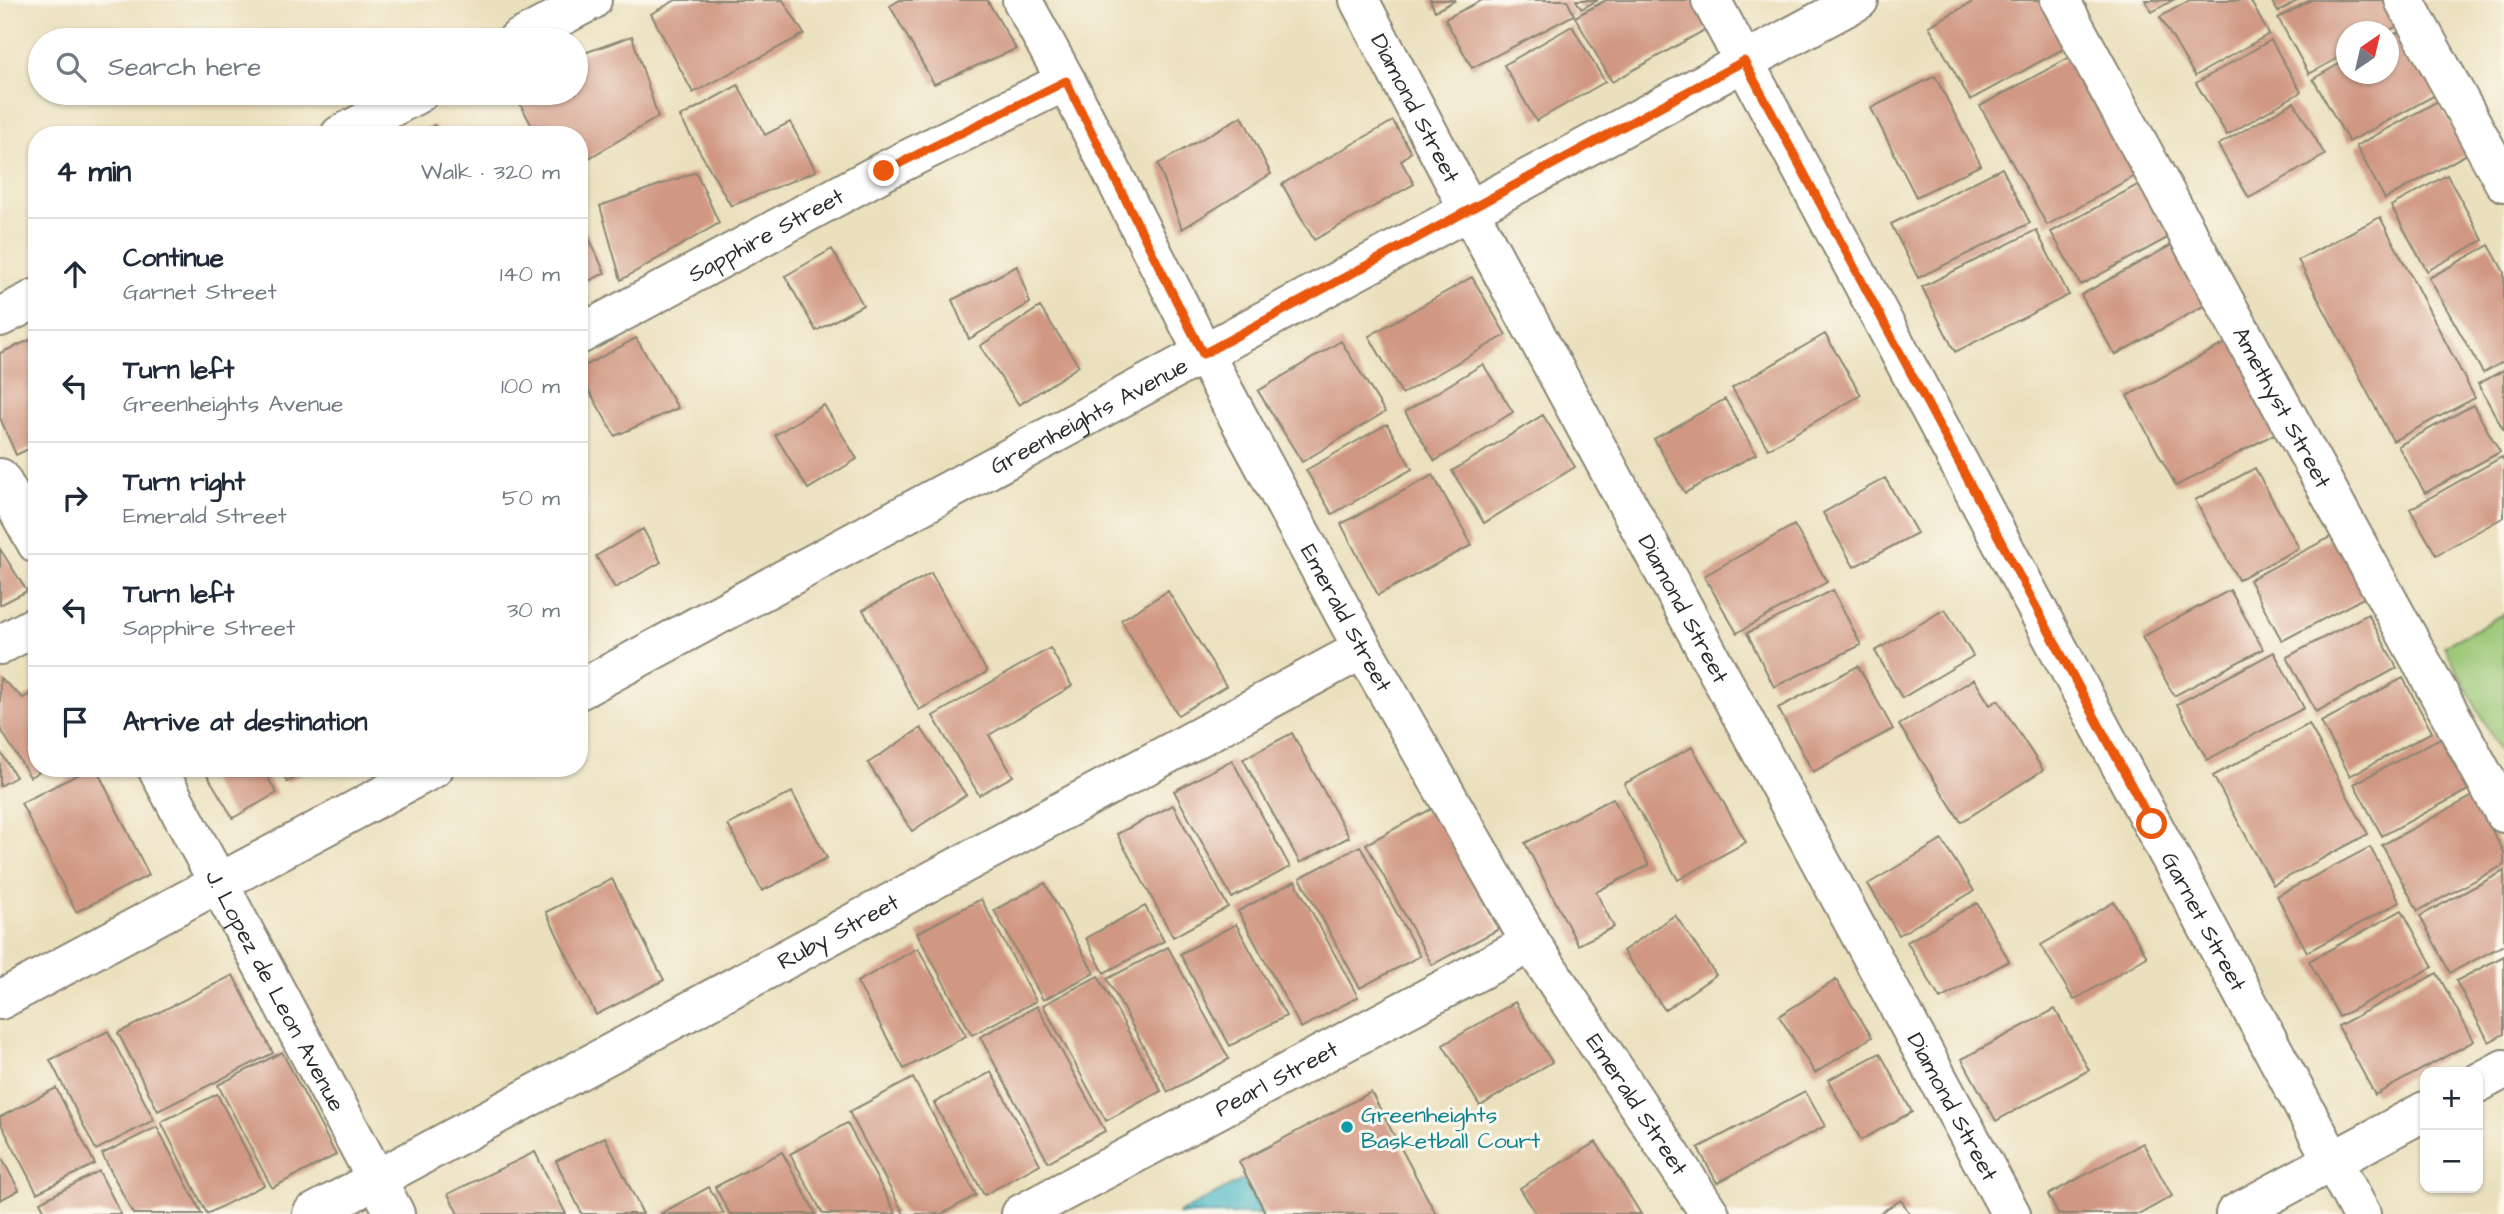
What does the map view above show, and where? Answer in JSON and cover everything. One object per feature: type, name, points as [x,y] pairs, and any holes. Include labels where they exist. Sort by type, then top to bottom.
[{"type":"street","points":[[540,28],[592,0]]},
{"type":"street","name":"Emerald Street","points":[[1021,0],[1066,81],[1203,354],[1363,649],[1531,943],[1710,1214]]},
{"type":"street","name":"Diamond Street","points":[[1359,0],[1469,210],[2011,1214]]},
{"type":"street","name":"Garnet Street","points":[[1711,0],[2361,1214]]},
{"type":"street","name":"Greenheights Avenue","points":[[588,685],[1859,0]]},
{"type":"street","name":"Amethyst Street","points":[[2060,0],[2504,813]]},
{"type":"street","points":[[2404,0],[2504,182]]},
{"type":"street","name":"Sapphire Street","points":[[588,330],[884,171],[1066,81]]},
{"type":"street","points":[[357,126],[396,105]]},
{"type":"street","points":[[0,317],[28,303]]},
{"type":"street","points":[[0,478],[28,528]]},
{"type":"street","points":[[0,645],[28,630]]},
{"type":"street","name":"Ruby Street","points":[[312,1214],[1363,649]]},
{"type":"street","name":"J. Lopez de Leon Avenue","points":[[162,777],[395,1214]]},
{"type":"street","points":[[0,1000],[417,777]]},
{"type":"street","name":"Pearl Street","points":[[1021,1214],[1531,943]]},
{"type":"street","points":[[2483,1080],[2504,1069]]},
{"type":"street","points":[[2235,1214],[2420,1114]]},
{"type":"green space","points":[[2504,614],[2504,760],[2444,646]]},
{"type":"water","points":[[1244,1179],[1262,1214],[1177,1214]]},
{"type":"building","points":[[676,0],[783,0],[804,34],[693,93],[651,14]]},
{"type":"building","points":[[900,0],[987,0],[1016,49],[934,84],[890,6]]},
{"type":"building","points":[[1430,0],[1456,0],[1435,11]]},
{"type":"building","points":[[1482,0],[1567,0],[1574,15],[1472,68],[1445,19]]},
{"type":"building","points":[[1576,0],[1598,0],[1581,9]]},
{"type":"building","points":[[1606,0],[1693,0],[1708,28],[1612,82],[1575,17]]},
{"type":"building","points":[[1976,0],[2051,0],[2074,43],[1970,100],[1929,26]]},
{"type":"building","points":[[2145,0],[2173,0],[2152,12]]},
{"type":"building","points":[[2190,0],[2250,0],[2269,34],[2195,76],[2160,17]]},
{"type":"building","points":[[2271,0],[2299,0],[2278,12]]},
{"type":"building","points":[[2311,0],[2385,0],[2397,21],[2336,21],[2336,59],[2309,74],[2278,18]]},
{"type":"building","points":[[1572,26],[1605,82],[1536,121],[1504,65]]},
{"type":"building","points":[[2403,30],[2439,93],[2349,142],[2313,79],[2336,66],[2336,84],[2399,84],[2399,32]]},
{"type":"building","points":[[632,36],[658,117],[588,159],[588,126],[532,126],[521,105],[588,105],[588,52]]},
{"type":"building","points":[[2271,40],[2301,92],[2227,135],[2196,83]]},
{"type":"building","points":[[2072,56],[2138,174],[2047,225],[1980,106]]},
{"type":"building","points":[[1935,76],[1981,165],[1916,197],[1871,108]]},
{"type":"building","points":[[738,85],[765,135],[790,122],[816,171],[731,206],[680,117]]},
{"type":"building","points":[[2438,101],[2467,154],[2385,199],[2356,146]]},
{"type":"building","points":[[2294,102],[2325,155],[2249,198],[2218,145]]},
{"type":"building","points":[[1242,116],[1271,174],[1182,229],[1158,164]]},
{"type":"building","points":[[1393,121],[1411,152],[1401,161],[1414,184],[1314,240],[1282,184]]},
{"type":"building","points":[[2002,168],[2030,223],[1918,278],[1891,224]]},
{"type":"building","points":[[696,172],[719,223],[621,280],[600,206]]},
{"type":"building","points":[[2447,175],[2483,240],[2427,271],[2391,206]]},
{"type":"building","points":[[2141,183],[2171,236],[2081,285],[2051,232]]},
{"type":"building","points":[[2380,217],[2475,398],[2393,441],[2298,260]]},
{"type":"building","points":[[2036,230],[2069,295],[1955,352],[1922,287]]},
{"type":"building","points":[[588,236],[605,273],[588,282]]},
{"type":"building","points":[[2175,243],[2209,303],[2115,355],[2081,295]]},
{"type":"building","points":[[2489,245],[2504,272],[2504,361],[2483,373],[2429,278]]},
{"type":"building","points":[[832,249],[863,305],[816,331],[785,276]]},
{"type":"building","points":[[1017,266],[1030,303],[969,339],[952,300]]},
{"type":"building","points":[[1472,277],[1506,335],[1402,394],[1369,336]]},
{"type":"building","points":[[1040,307],[1079,366],[1019,405],[980,346]]},
{"type":"building","points":[[1825,334],[1861,395],[1768,449],[1732,388]]},
{"type":"building","points":[[636,338],[678,408],[615,436],[588,389],[588,364]]},
{"type":"building","points":[[2231,340],[2280,431],[2176,486],[2127,396]]},
{"type":"building","points":[[28,341],[28,449],[16,455],[0,418],[0,353]]},
{"type":"building","points":[[1341,341],[1385,412],[1302,462],[1258,391]]},
{"type":"building","points":[[1483,364],[1513,412],[1435,461],[1405,412]]},
{"type":"building","points":[[2504,370],[2504,431],[2478,384]]},
{"type":"building","points":[[1725,399],[1756,454],[1685,493],[1654,439]]},
{"type":"building","points":[[824,405],[857,459],[808,489],[775,435]]},
{"type":"building","points":[[2473,405],[2500,452],[2425,493],[2398,446]]},
{"type":"building","points":[[1543,415],[1575,467],[1484,523],[1452,471]]},
{"type":"building","points":[[1387,424],[1412,469],[1332,514],[1306,470]]},
{"type":"building","points":[[2502,457],[2504,517],[2436,555],[2410,509]]},
{"type":"building","points":[[2255,468],[2299,548],[2238,580],[2195,500]]},
{"type":"building","points":[[1433,475],[1472,545],[1378,595],[1341,524]]},
{"type":"building","points":[[1885,478],[1917,533],[1854,567],[1823,513]]},
{"type":"building","points":[[1794,525],[1827,582],[1737,633],[1704,576]]},
{"type":"building","points":[[643,529],[661,562],[615,588],[596,556]]},
{"type":"building","points":[[2338,533],[2371,594],[2282,641],[2249,580]]},
{"type":"building","points":[[0,549],[27,591],[0,605]]},
{"type":"building","points":[[931,573],[987,672],[919,710],[863,610]]},
{"type":"building","points":[[1833,590],[1861,645],[1774,687],[1747,633]]},
{"type":"building","points":[[2230,590],[2263,649],[2174,696],[2142,637]]},
{"type":"building","points":[[1168,591],[1226,686],[1178,715],[1121,620]]},
{"type":"building","points":[[1945,609],[1973,656],[1902,698],[1875,651]]},
{"type":"building","points":[[2368,614],[2397,668],[2316,712],[2287,657]]},
{"type":"building","points":[[1050,648],[1072,686],[989,735],[1013,776],[979,795],[933,716]]},
{"type":"building","points":[[2274,652],[2304,708],[2207,760],[2177,704]]},
{"type":"building","points":[[1858,666],[1893,729],[1813,772],[1778,708]]},
{"type":"building","points":[[0,678],[23,698],[28,695],[28,774],[0,728]]},
{"type":"building","points":[[2403,678],[2432,732],[2350,776],[2321,722]]},
{"type":"building","points":[[1974,679],[1990,705],[1998,700],[2043,770],[1961,822],[1899,725]]},
{"type":"building","points":[[2309,724],[2368,834],[2273,885],[2213,776]]},
{"type":"building","points":[[921,728],[966,795],[912,831],[868,763]]},
{"type":"building","points":[[1292,733],[1349,837],[1300,863],[1243,759]]},
{"type":"building","points":[[2440,738],[2468,790],[2382,836],[2354,784]]},
{"type":"building","points":[[1692,747],[1746,842],[1678,880],[1624,784]]},
{"type":"building","points":[[0,751],[16,777],[0,786]]},
{"type":"building","points":[[1232,760],[1290,867],[1232,898],[1174,791]]},
{"type":"building","points":[[73,777],[100,777],[149,875],[76,912],[21,803]]},
{"type":"building","points":[[208,777],[267,777],[277,793],[233,818]]},
{"type":"building","points":[[792,792],[827,858],[762,891],[728,825]]},
{"type":"building","points":[[2473,796],[2504,852],[2504,865],[2418,911],[2382,845]]},
{"type":"building","points":[[1613,798],[1649,865],[1596,892],[1614,927],[1578,945],[1525,843]]},
{"type":"building","points":[[1173,805],[1228,907],[1173,937],[1117,834]]},
{"type":"building","points":[[1433,808],[1499,929],[1432,965],[1366,844]]},
{"type":"building","points":[[1942,840],[1974,891],[1899,935],[1868,884]]},
{"type":"building","points":[[1360,846],[1420,956],[1360,988],[1300,878]]},
{"type":"building","points":[[2370,847],[2400,902],[2307,952],[2277,896]]},
{"type":"building","points":[[2504,871],[2504,945],[2450,973],[2420,916]]},
{"type":"building","points":[[612,879],[664,980],[596,1015],[546,912]]},
{"type":"building","points":[[1295,881],[1358,997],[1301,1028],[1238,911]]},
{"type":"building","points":[[1045,883],[1094,973],[1043,1000],[994,910]]},
{"type":"building","points":[[981,899],[1036,1001],[972,1035],[917,933]]},
{"type":"building","points":[[2114,902],[2147,957],[2074,1000],[2041,945]]},
{"type":"building","points":[[1977,903],[2009,961],[1940,999],[1907,942]]},
{"type":"building","points":[[1145,906],[1164,941],[1104,973],[1086,938]]},
{"type":"building","points":[[2402,910],[2433,967],[2339,1017],[2309,961]]},
{"type":"building","points":[[1675,915],[1716,975],[1665,1010],[1623,951]]},
{"type":"building","points":[[1236,924],[1286,1016],[1230,1046],[1180,954]]},
{"type":"building","points":[[1168,947],[1229,1059],[1168,1092],[1107,979]]},
{"type":"building","points":[[918,948],[966,1036],[904,1069],[857,982]]},
{"type":"building","points":[[2504,956],[2504,1034],[2489,1042],[2456,981]]},
{"type":"building","points":[[2437,973],[2474,1041],[2426,1067],[2420,1067],[2420,1070],[2375,1095],[2338,1026]]},
{"type":"building","points":[[233,975],[273,1053],[158,1111],[118,1033]]},
{"type":"building","points":[[1098,976],[1161,1091],[1106,1121],[1043,1005]]},
{"type":"building","points":[[1836,980],[1872,1037],[1815,1073],[1779,1016]]},
{"type":"building","points":[[1515,1002],[1552,1062],[1480,1106],[1443,1045]]},
{"type":"building","points":[[1037,1006],[1105,1131],[1048,1162],[980,1037]]},
{"type":"building","points":[[2055,1009],[2089,1070],[1996,1121],[1962,1059]]},
{"type":"building","points":[[108,1031],[154,1120],[96,1150],[50,1060]]},
{"type":"building","points":[[282,1052],[336,1155],[272,1188],[218,1085]]},
{"type":"building","points":[[1880,1053],[1912,1112],[1861,1140],[1828,1080]]},
{"type":"building","points":[[991,1072],[1040,1164],[984,1195],[934,1103]]},
{"type":"building","points":[[913,1078],[976,1195],[942,1214],[904,1214],[849,1112]]},
{"type":"building","points":[[56,1088],[95,1164],[37,1193],[0,1122],[0,1117]]},
{"type":"building","points":[[1805,1091],[1825,1126],[1717,1183],[1698,1148]]},
{"type":"building","name":"Greenheights Basketball Court","points":[[1371,1092],[1436,1214],[1266,1214],[1239,1162]]},
{"type":"building","points":[[217,1094],[264,1185],[207,1214],[161,1122]]},
{"type":"building","points":[[847,1123],[896,1214],[823,1214],[790,1154]]},
{"type":"building","points":[[157,1127],[202,1214],[133,1214],[102,1154]]},
{"type":"building","points":[[605,1137],[643,1214],[582,1214],[556,1161]]},
{"type":"building","points":[[1596,1142],[1641,1214],[1536,1214],[1520,1188]]},
{"type":"building","points":[[2143,1143],[2172,1196],[2140,1214],[2058,1214],[2048,1195]]},
{"type":"building","points":[[535,1152],[566,1214],[458,1214],[448,1194]]},
{"type":"building","points":[[782,1152],[816,1214],[730,1214],[715,1187]]},
{"type":"building","points":[[0,1155],[19,1190],[0,1200]]},
{"type":"building","points":[[99,1171],[121,1214],[46,1214],[40,1202]]},
{"type":"building","points":[[709,1187],[724,1214],[660,1214]]},
{"type":"building","points":[[1901,1200],[1910,1214],[1878,1214]]},
{"type":"place","name":"Greenheights Basketball Court","points":[[1347,1127]]},
{"type":"route","points":[[884,171],[1066,81],[1203,354],[1744,61],[2152,824]]}]
